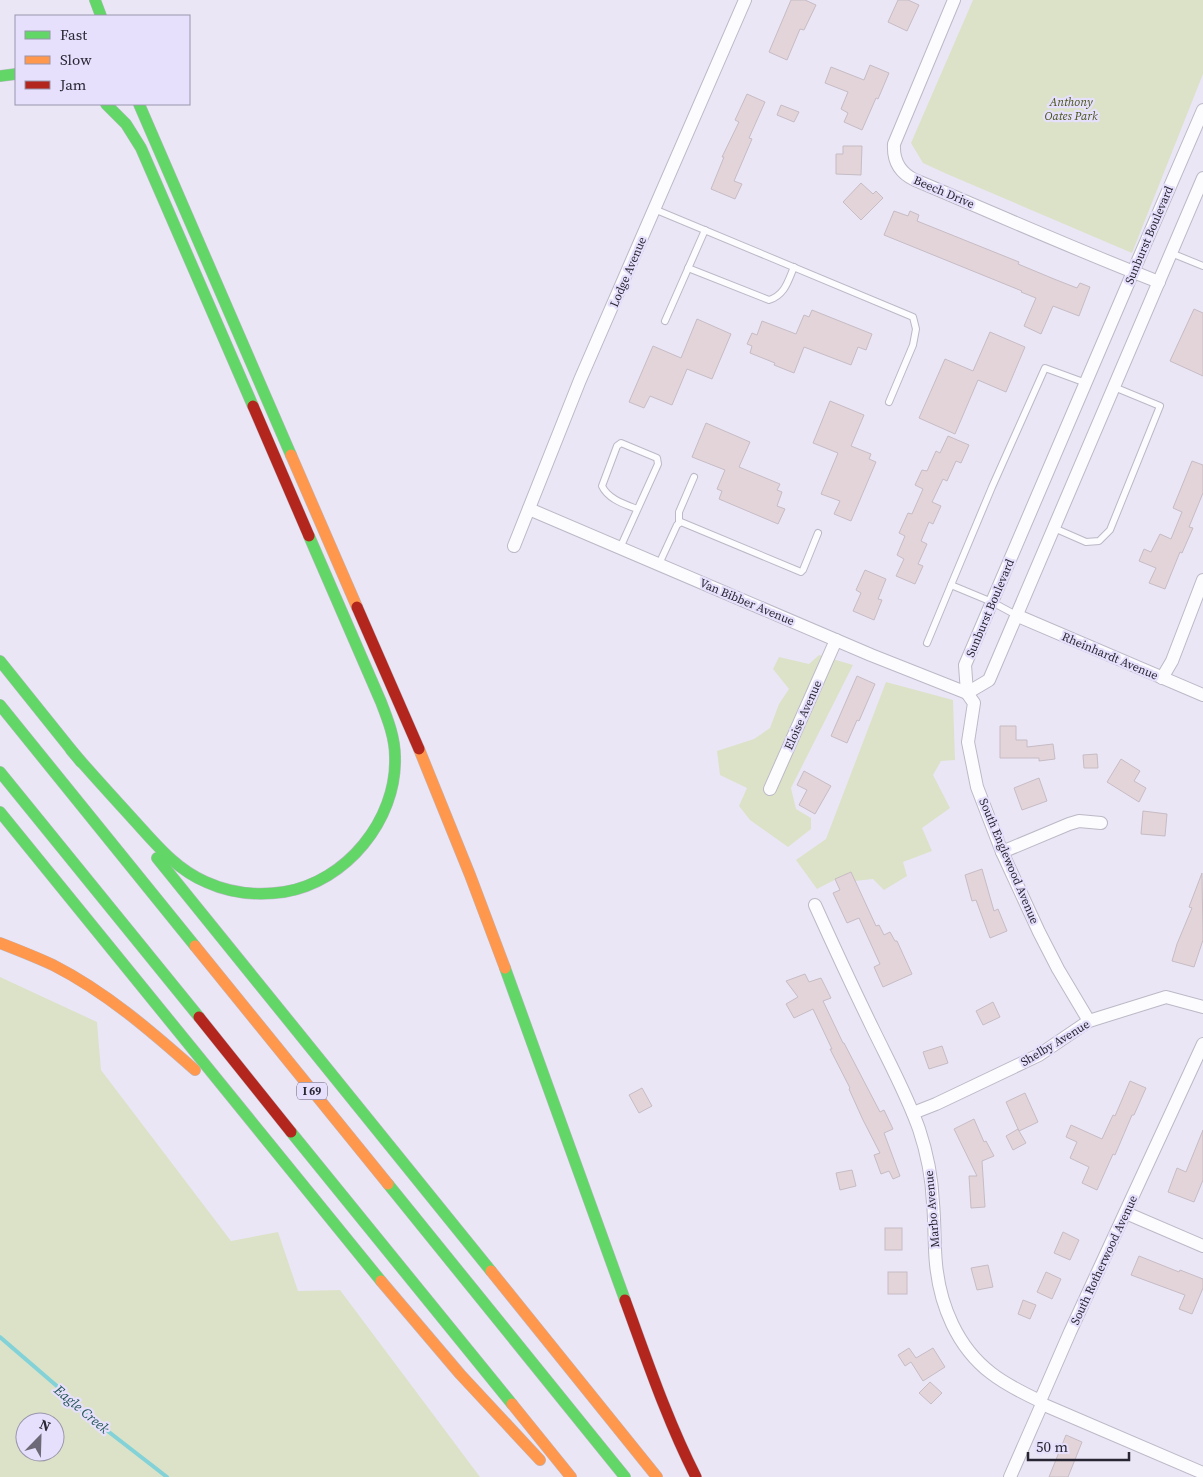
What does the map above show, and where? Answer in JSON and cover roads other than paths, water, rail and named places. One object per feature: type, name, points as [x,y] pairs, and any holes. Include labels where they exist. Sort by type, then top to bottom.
[{"type":"highway","points":[[95,0],[101,15]]},
{"type":"highway","points":[[0,76],[15,74]]},
{"type":"highway","points":[[71,750],[146,833],[182,867],[214,886],[246,894],[287,892],[299,889],[326,877],[350,860],[362,849],[377,828],[386,810],[395,765],[392,734],[378,694],[145,157],[126,124],[107,105]]},
{"type":"highway","points":[[139,105],[452,830],[524,1017],[659,1394],[678,1441],[696,1477]]},
{"type":"highway","points":[[0,661],[183,891],[657,1477]]},
{"type":"highway","name":"I 69","points":[[0,705],[625,1477]]},
{"type":"highway","points":[[0,772],[571,1477]]},
{"type":"highway","points":[[0,812],[406,1312],[460,1374],[550,1470]]},
{"type":"highway","points":[[0,942],[42,960],[101,993],[146,1026],[255,1125]]},
{"type":"street","name":"Lodge Avenue","points":[[514,546],[580,380],[745,0]]},
{"type":"street","name":"Beech Drive","points":[[954,0],[894,144],[894,156],[899,169],[915,180],[972,203],[1057,242],[1158,282]]},
{"type":"street","name":"Sunburst Boulevard","points":[[967,693],[965,666],[1203,110]]},
{"type":"street","points":[[967,693],[989,680],[1018,616],[1203,178]]},
{"type":"street","name":"Van Bibber Avenue","points":[[529,509],[871,655],[967,693]]},
{"type":"street","points":[[1162,678],[1172,661],[1203,580]]},
{"type":"street","name":"Rheinhardt Avenue","points":[[1018,616],[1203,695]]},
{"type":"street","name":"Eloise Avenue","points":[[770,790],[836,640]]},
{"type":"street","name":"South Englewood Avenue","points":[[967,693],[974,703],[968,742],[970,758],[978,787],[1002,852],[1058,969],[1089,1021]]},
{"type":"street","points":[[1002,852],[1079,821],[1100,823]]},
{"type":"street","name":"Marbo Avenue","points":[[815,906],[913,1113],[921,1134],[930,1170],[936,1265],[943,1298],[951,1322],[960,1339],[990,1373],[1041,1403],[1203,1473]]},
{"type":"street","name":"Shelby Avenue","points":[[913,1113],[1039,1056],[1089,1021],[1166,998],[1203,1007]]},
{"type":"street","name":"South Rotherwood Avenue","points":[[1010,1477],[1070,1332],[1203,1044]]},
{"type":"street","points":[[1126,1213],[1203,1246]]},
{"type":"lane","points":[[654,209],[912,317],[916,329],[913,345],[889,402]]},
{"type":"lane","points":[[666,321],[705,230]]},
{"type":"lane","points":[[1171,253],[1203,266]]},
{"type":"lane","points":[[688,268],[769,300],[782,293],[794,267]]},
{"type":"lane","points":[[927,643],[992,487],[1046,368],[1086,383]]},
{"type":"lane","points":[[1054,528],[1086,542],[1099,541],[1110,530],[1160,406],[1114,387]]},
{"type":"lane","points":[[620,548],[638,510],[658,464],[657,458],[621,443],[617,446],[602,486],[614,499],[638,510]]},
{"type":"lane","points":[[659,564],[679,523],[681,507],[694,477]]},
{"type":"lane","points":[[679,523],[681,522],[801,572],[818,534]]},
{"type":"lane","points":[[952,585],[992,602],[1018,616]]},
{"type":"waterway","name":"Eagle Creek","points":[[0,1337],[87,1415],[167,1477]]},
{"type":"park label","name":"Anthony Oates Park","points":[[1071,109]]}]
